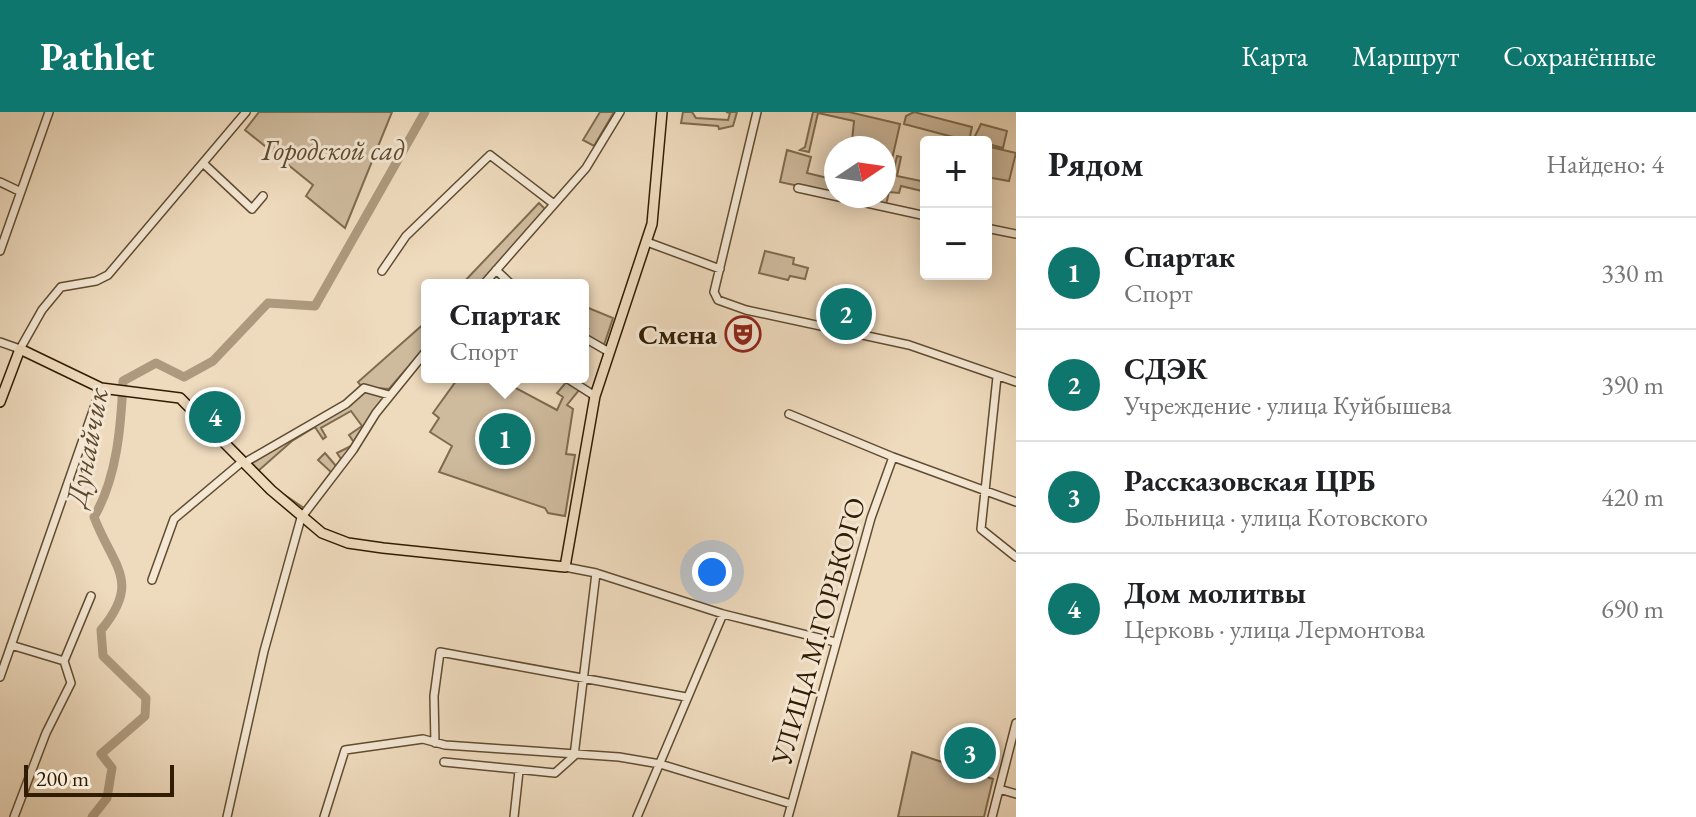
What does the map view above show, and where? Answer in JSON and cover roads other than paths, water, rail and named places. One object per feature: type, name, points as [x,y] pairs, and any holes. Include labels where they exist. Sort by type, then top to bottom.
[{"type":"main road","points":[[0,402],[20,349],[101,388],[180,398],[301,518],[322,533],[348,543],[565,567],[595,396],[655,210],[662,112]]},
{"type":"street","points":[[0,251],[49,112]]},
{"type":"street","points":[[0,342],[20,349],[56,291],[67,284],[96,281],[108,275],[246,112]]},
{"type":"street","points":[[488,279],[586,168],[620,112]]},
{"type":"street","points":[[757,112],[714,292],[725,305],[909,345],[982,367],[997,377],[1016,382]]},
{"type":"street","points":[[382,271],[406,236],[490,155],[554,204]]},
{"type":"street","points":[[204,164],[252,209],[263,196]]},
{"type":"street","points":[[0,182],[19,191]]},
{"type":"street","points":[[798,188],[920,215]]},
{"type":"street","points":[[992,229],[1016,234]]},
{"type":"street","points":[[647,242],[720,269]]},
{"type":"street","points":[[496,270],[506,279]]},
{"type":"street","points":[[589,340],[609,352]]},
{"type":"street","points":[[227,817],[264,651],[301,518],[353,450],[389,395],[421,357]]},
{"type":"street","points":[[997,377],[981,529],[1016,557]]},
{"type":"street","points":[[574,383],[595,396]]},
{"type":"street","points":[[0,677],[101,388]]},
{"type":"street","points":[[152,580],[174,519],[244,462],[346,404],[364,388],[389,395]]},
{"type":"street","points":[[789,414],[893,457],[1016,502]]},
{"type":"street","name":"УЛИЦА М.ГОРЬКОГО","points":[[788,817],[835,642],[893,457]]},
{"type":"street","points":[[565,567],[596,573],[723,614],[835,642]]},
{"type":"street","points":[[444,762],[555,773],[574,756],[596,573]]},
{"type":"street","points":[[14,817],[46,733],[71,683],[64,661],[91,596]]},
{"type":"street","points":[[637,817],[723,614]]},
{"type":"street","points":[[11,645],[64,661]]},
{"type":"street","points":[[435,743],[434,696],[440,652],[686,697]]},
{"type":"street","points":[[992,817],[1016,723]]},
{"type":"street","points":[[324,817],[345,750],[409,739],[541,754],[619,757],[660,764],[791,804]]},
{"type":"street","points":[[534,772],[541,754]]},
{"type":"street","points":[[514,817],[519,771]]},
{"type":"street","points":[[999,789],[1016,794]]},
{"type":"waterway","name":"Дунайчик","points":[[92,817],[107,798],[112,768],[101,754],[145,716],[146,698],[103,656],[101,630],[120,599],[122,586],[120,574],[94,517],[113,469],[123,381],[156,363],[184,377],[213,361],[268,303],[315,306],[425,112]]},
{"type":"place","name":"СДЭК","points":[[846,314]]},
{"type":"place","name":"Смена","points":[[743,334]]},
{"type":"place","name":"Дом молитвы","points":[[215,417]]},
{"type":"place","name":"Спартак","points":[[505,439]]},
{"type":"place","name":"Рассказовская ЦРБ","points":[[970,753]]},
{"type":"park label","name":"Городской сад","points":[[333,150]]}]
